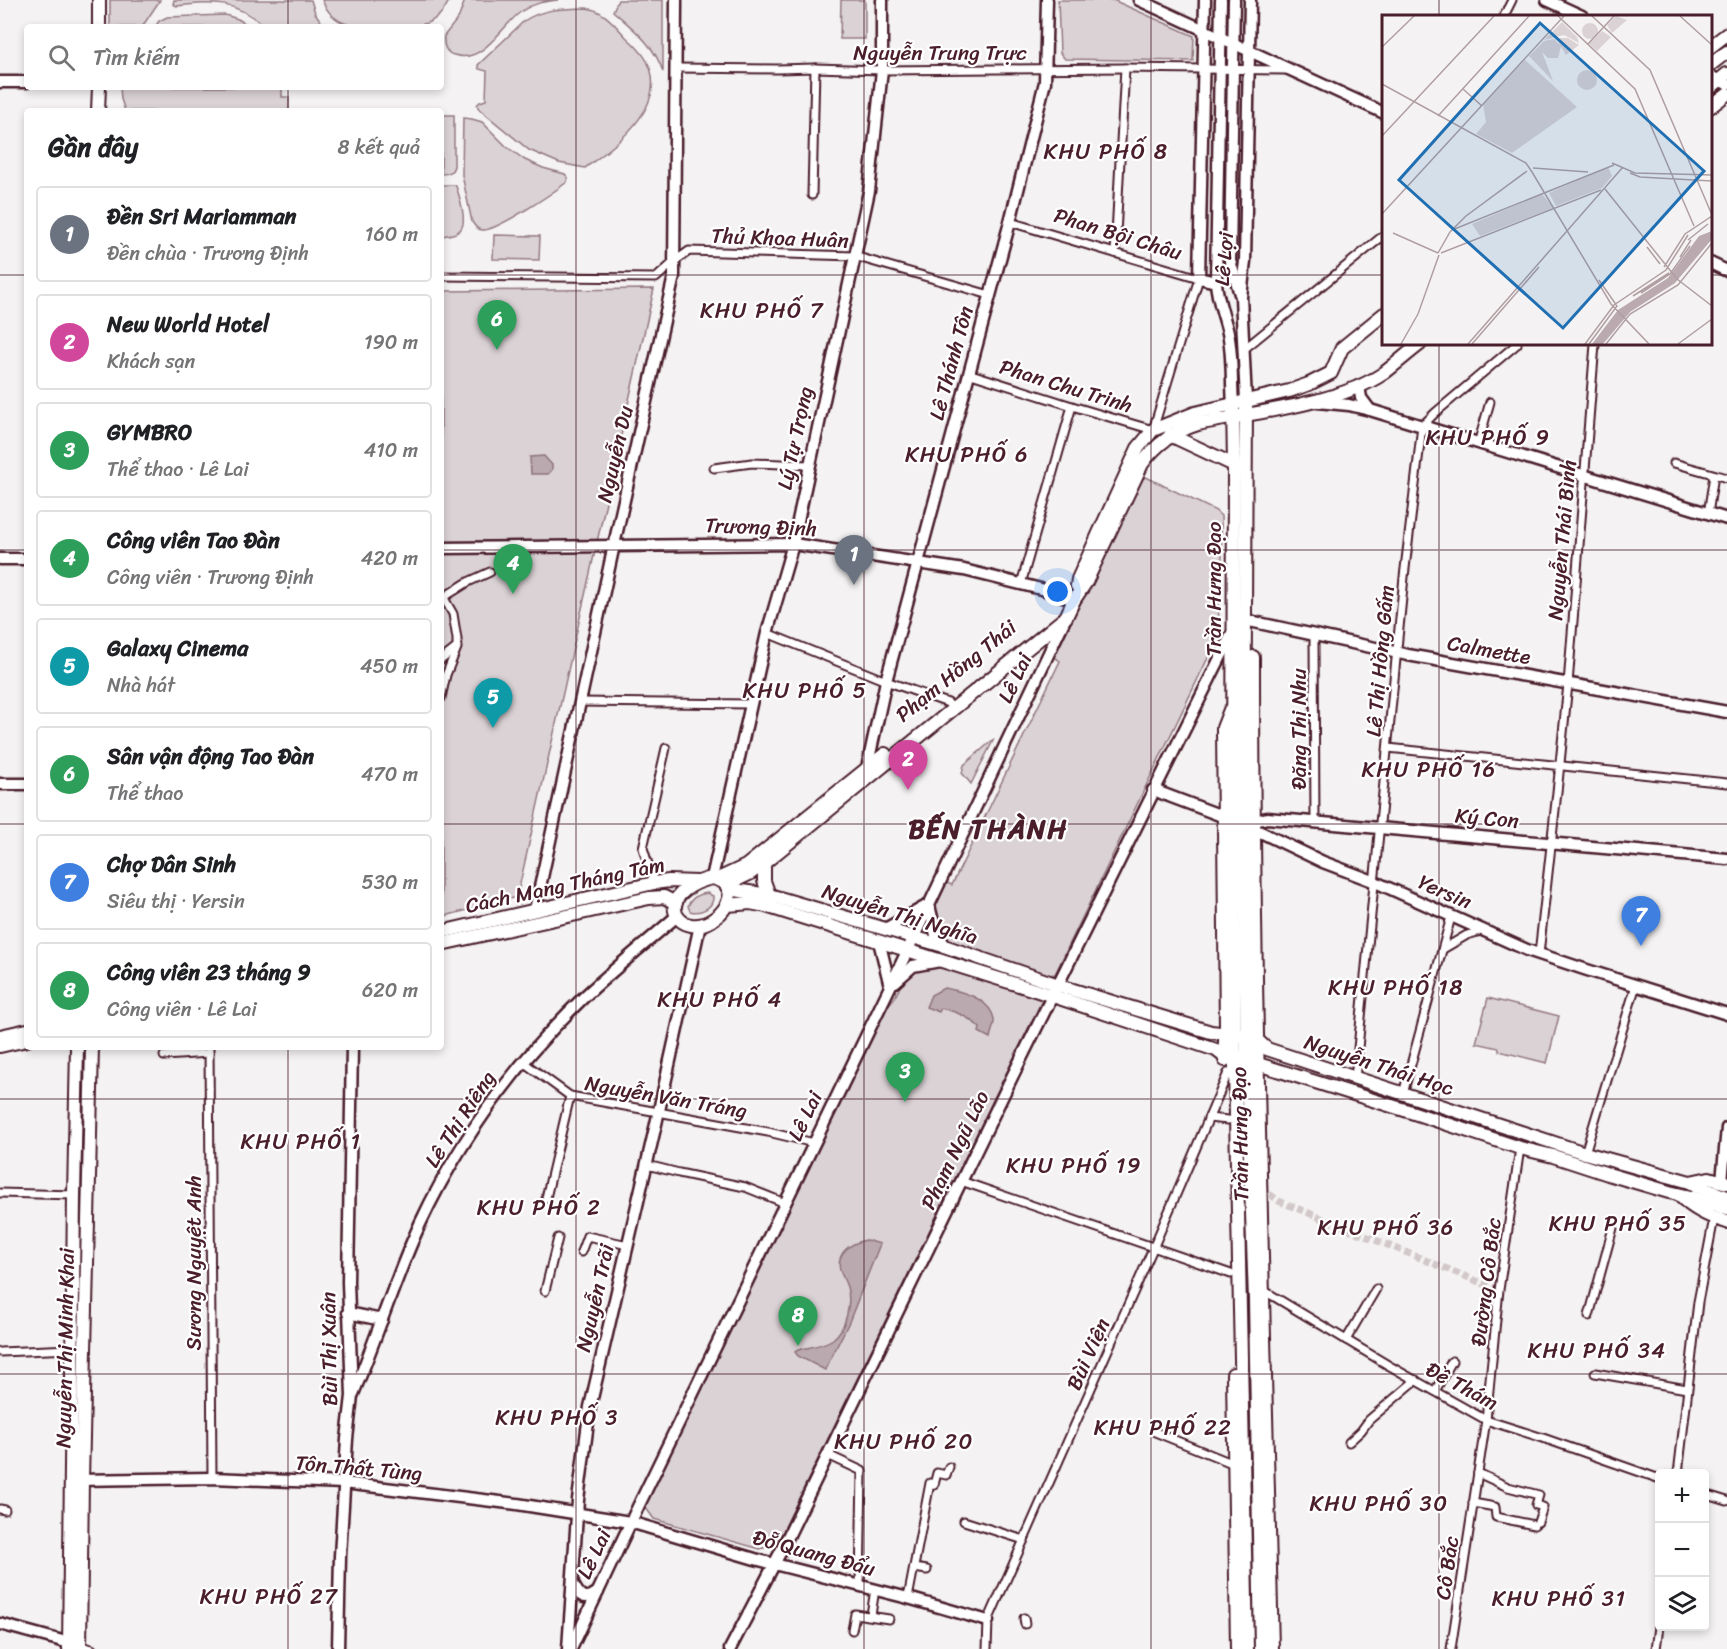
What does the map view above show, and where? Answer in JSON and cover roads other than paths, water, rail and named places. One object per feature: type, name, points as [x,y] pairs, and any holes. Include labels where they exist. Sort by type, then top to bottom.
[{"type":"main road","points":[[99,0],[99,24]]},
{"type":"main road","points":[[1712,45],[1727,34]]},
{"type":"main road","points":[[1712,63],[1727,52]]},
{"type":"main road","points":[[99,90],[99,108]]},
{"type":"main road","points":[[1712,105],[1727,94]]},
{"type":"main road","points":[[1170,435],[1238,469],[1238,412],[1246,401],[1289,391],[1331,373],[1342,348],[1382,315]]},
{"type":"main road","points":[[1154,430],[1195,413],[1238,412],[1308,402],[1359,386],[1384,373],[1419,345]]},
{"type":"main road","points":[[1170,435],[1238,412]]},
{"type":"main road","name":"Lê Lai","points":[[1074,600],[1078,579],[1138,448],[1154,430]]},
{"type":"main road","name":"Lê Lai","points":[[1066,617],[1086,582],[1142,464],[1155,447],[1170,435]]},
{"type":"main road","name":"Trần Hưng Đạo","points":[[1232,1120],[1241,1059],[1239,876],[1245,620],[1238,469]]},
{"type":"main road","name":"Trần Hưng Đạo","points":[[1238,469],[1233,704],[1222,728],[1241,822],[1239,876],[1241,992],[1226,1018],[1241,1036],[1241,1059],[1254,1130],[1265,1578],[1262,1647]]},
{"type":"main road","name":"Phạm Hồng Thái","points":[[721,883],[751,873],[764,863],[1074,600]]},
{"type":"main road","name":"Phạm Hồng Thái","points":[[721,883],[746,866],[867,768],[1066,617]]},
{"type":"main road","points":[[764,863],[764,881],[769,895]]},
{"type":"main road","name":"Cách Mạng Tháng Tám","points":[[444,931],[669,881],[698,882]]},
{"type":"main road","points":[[698,882],[721,883],[730,895],[728,905],[719,915],[700,925],[686,924],[677,916],[676,903],[684,890],[698,882]]},
{"type":"main road","name":"Nguyễn Thị Nghĩa","points":[[721,883],[947,947],[1055,990]]},
{"type":"main road","name":"Cách Mạng Tháng Tám","points":[[444,943],[649,898],[664,897],[676,903]]},
{"type":"main road","name":"Nguyễn Thị Nghĩa","points":[[728,905],[750,903],[766,906],[940,961],[1055,990]]},
{"type":"main road","name":"Nguyễn Thái Học","points":[[1055,990],[1211,1032],[1241,1036],[1267,1049],[1355,1079],[1695,1189]]},
{"type":"main road","name":"Nguyễn Thái Học","points":[[1055,990],[1241,1059],[1520,1148],[1679,1195],[1690,1206],[1727,1222]]},
{"type":"main road","points":[[1211,1032],[1226,1018]]},
{"type":"main road","points":[[0,1036],[24,1030]]},
{"type":"main road","points":[[0,1046],[24,1041]]},
{"type":"main road","name":"Nguyễn Thị Minh Khai","points":[[77,1050],[72,1348],[77,1480],[78,1647]]},
{"type":"main road","name":"Nguyễn Thị Minh Khai","points":[[77,1480],[92,1050]]},
{"type":"main road","points":[[90,1060],[97,1050]]},
{"type":"main road","name":"Trần Hưng Đạo","points":[[1241,1059],[1228,1073],[1232,1120],[1241,1587],[1247,1649]]},
{"type":"main road","points":[[1397,1108],[1403,1094]]},
{"type":"main road","name":"Nguyễn Thái Học","points":[[1679,1195],[1695,1189],[1709,1179],[1724,1182]]},
{"type":"main road","points":[[1695,1189],[1727,1197]]},
{"type":"main road","points":[[1695,1189],[1727,1209]]},
{"type":"main road","points":[[74,1195],[88,1195]]},
{"type":"main road","points":[[1235,1276],[1259,1288]]},
{"type":"main road","points":[[1239,1464],[1262,1466]]},
{"type":"main road","name":"Trần Hưng Đạo","points":[[1262,1647],[1271,1630],[1265,1578]]},
{"type":"main road","name":"Trần Hưng Đạo","points":[[1237,1649],[1241,1587]]},
{"type":"street","name":"Nguyễn Du","points":[[535,910],[674,276],[676,0]]},
{"type":"street","name":"Lý Tự Trọng","points":[[721,883],[751,704],[767,633],[792,544],[869,191],[882,70],[882,0]]},
{"type":"street","name":"Lê Thánh Tôn","points":[[867,768],[886,681],[1010,222],[1045,82],[1047,0]]},
{"type":"street","points":[[1139,0],[1382,113]]},
{"type":"street","name":"Lê Lợi","points":[[1199,278],[1205,0]]},
{"type":"street","name":"Lê Lợi","points":[[1221,0],[1215,282],[1230,345],[1238,412]]},
{"type":"street","name":"Lê Lợi","points":[[1234,0],[1230,261],[1241,297]]},
{"type":"street","name":"Lê Lợi","points":[[1241,297],[1245,261],[1250,0]]},
{"type":"street","points":[[1504,15],[1512,0]]},
{"type":"street","points":[[1546,0],[1580,15]]},
{"type":"street","name":"Nguyễn Trung Trực","points":[[676,68],[1289,70]]},
{"type":"street","points":[[812,195],[815,68]]},
{"type":"street","points":[[1115,254],[1125,68]]},
{"type":"street","points":[[0,81],[24,82]]},
{"type":"street","name":"Phan Bội Châu","points":[[1010,222],[1215,282]]},
{"type":"street","points":[[1243,350],[1382,236]]},
{"type":"street","name":"Thủ Khoa Huân","points":[[444,276],[656,278],[689,251],[854,256],[990,295]]},
{"type":"street","points":[[1712,264],[1727,271]]},
{"type":"street","points":[[1154,430],[1199,278]]},
{"type":"street","points":[[1241,297],[1246,401]]},
{"type":"street","points":[[1422,426],[1516,345]]},
{"type":"street","name":"Nguyễn Thái Bình","points":[[1539,954],[1568,684],[1595,345]]},
{"type":"street","name":"Phan Chu Trinh","points":[[968,373],[1154,430]]},
{"type":"street","points":[[1359,386],[1361,399],[1370,410]]},
{"type":"street","points":[[1308,402],[1370,410],[1727,519]]},
{"type":"street","points":[[1479,444],[1490,402]]},
{"type":"street","points":[[1021,584],[1072,406]]},
{"type":"street","name":"Lê Thị Hồng Gấm","points":[[1355,1079],[1404,577],[1422,426]]},
{"type":"street","points":[[714,468],[752,463],[809,465]]},
{"type":"street","points":[[1674,463],[1727,478]]},
{"type":"street","points":[[1708,514],[1714,475]]},
{"type":"street","name":"Trương Định","points":[[444,548],[792,544],[964,570],[1074,600]]},
{"type":"street","points":[[0,559],[24,559]]},
{"type":"street","points":[[444,595],[490,572]]},
{"type":"street","points":[[444,600],[455,622],[457,648],[444,684]]},
{"type":"street","name":"Lê Lai","points":[[569,1649],[914,937],[1066,617]]},
{"type":"street","name":"Calmette","points":[[1245,620],[1397,653],[1727,712]]},
{"type":"street","name":"Phạm Ngũ Lão","points":[[730,1649],[775,1564],[1153,790],[1233,632]]},
{"type":"street","points":[[767,633],[951,706]]},
{"type":"street","name":"Ðặng Thị Nhu","points":[[1314,636],[1316,822]]},
{"type":"street","points":[[444,658],[457,648]]},
{"type":"street","points":[[1215,668],[1233,674]]},
{"type":"street","points":[[580,702],[751,704]]},
{"type":"street","points":[[654,884],[643,848],[666,748]]},
{"type":"street","points":[[1388,748],[1727,783]]},
{"type":"street","points":[[0,784],[24,784]]},
{"type":"street","name":"Yersin","points":[[1153,790],[1241,822],[1323,862],[1373,881],[1539,954],[1727,1014]]},
{"type":"street","name":"Ký Con","points":[[1241,822],[1267,818],[1727,859]]},
{"type":"street","points":[[885,928],[928,905],[936,935],[947,947]]},
{"type":"street","name":"Lê Thị Riêng","points":[[352,1396],[408,1251],[446,1174],[479,1119],[542,1040],[587,995],[677,916]]},
{"type":"street","points":[[1403,1094],[1451,917]]},
{"type":"street","name":"Nguyễn Trãi","points":[[569,1649],[577,1514],[590,1407],[700,925]]},
{"type":"street","points":[[1443,949],[1467,935],[1484,930]]},
{"type":"street","points":[[879,941],[890,986],[913,966],[940,961]]},
{"type":"street","points":[[1585,1153],[1636,985]]},
{"type":"street","points":[[164,1056],[209,1050]]},
{"type":"street","name":"Sương Nguyệt Anh","points":[[209,1050],[212,1478]]},
{"type":"street","name":"Bùi Thị Xuân","points":[[338,1649],[339,1556],[352,1396],[348,1313],[352,1050]]},
{"type":"street","name":"Nguyễn Văn Tráng","points":[[523,1062],[570,1096],[768,1132],[814,1143]]},
{"type":"street","name":"Bùi Viện","points":[[987,1649],[988,1622],[1228,1073]]},
{"type":"street","points":[[546,1198],[570,1096]]},
{"type":"street","points":[[1208,1118],[1232,1120]]},
{"type":"street","points":[[1724,1182],[1727,1128]]},
{"type":"street","name":"Đường Cô Bắc","points":[[1481,1455],[1499,1290],[1520,1148]]},
{"type":"street","points":[[647,1165],[745,1187],[785,1203]]},
{"type":"street","points":[[961,1181],[1154,1246],[1235,1276]]},
{"type":"street","points":[[0,1193],[74,1195]]},
{"type":"street","points":[[1679,1469],[1701,1281],[1714,1218]]},
{"type":"street","points":[[1589,1316],[1614,1228]]},
{"type":"street","points":[[581,1252],[587,1236],[628,1245]]},
{"type":"street","points":[[545,1291],[558,1238]]},
{"type":"street","name":"Ðề Thám","points":[[1259,1288],[1486,1420],[1655,1478]]},
{"type":"street","points":[[1346,1340],[1376,1289]]},
{"type":"street","points":[[348,1313],[382,1320]]},
{"type":"street","points":[[0,1352],[72,1348]]},
{"type":"street","points":[[1435,1391],[1452,1361]]},
{"type":"street","points":[[1595,1373],[1687,1389]]},
{"type":"street","points":[[1349,1442],[1369,1420],[1416,1380]]},
{"type":"street","points":[[1155,1432],[1239,1464]]},
{"type":"street","points":[[828,1455],[862,1471],[860,1586]]},
{"type":"street","name":"Cô Bắc","points":[[1451,1649],[1481,1455]]},
{"type":"street","points":[[908,1598],[930,1484],[934,1485],[937,1473],[946,1476],[949,1467]]},
{"type":"street","points":[[1473,1503],[1495,1507],[1496,1517],[1536,1523],[1543,1507],[1536,1505],[1539,1495],[1508,1487],[1478,1473]]},
{"type":"street","name":"Tôn Thất Tùng","points":[[77,1480],[212,1478],[344,1483],[517,1504],[630,1522]]},
{"type":"street","points":[[1709,1496],[1727,1501]]},
{"type":"street","points":[[964,1521],[1024,1540]]},
{"type":"street","name":"Ðỗ Quang Ðẩu","points":[[630,1522],[988,1622]]},
{"type":"street","points":[[914,1568],[927,1570]]},
{"type":"street","points":[[573,1584],[583,1597],[591,1597],[598,1592]]},
{"type":"street","points":[[871,1615],[875,1589]]},
{"type":"street","points":[[852,1630],[855,1614],[889,1618]]},
{"type":"street","points":[[2,1624],[78,1647]]},
{"type":"street","points":[[1656,1649],[1658,1631]]},
{"type":"tunnel","points":[[1261,1188],[1279,1201],[1499,1290]]},
{"type":"place","name":"Sân vận động Tao Đàn","points":[[497,350]]},
{"type":"place","name":"Đền Sri Mariamman","points":[[854,585]]},
{"type":"place","name":"Công viên Tao Đàn","points":[[513,594]]},
{"type":"place","name":"Galaxy Cinema","points":[[493,728]]},
{"type":"place","name":"New World Hotel","points":[[908,790]]},
{"type":"place","name":"Chợ Dân Sinh","points":[[1641,946]]},
{"type":"place","name":"GYMBRO","points":[[905,1102]]},
{"type":"place","name":"Công viên 23 tháng 9","points":[[798,1346]]},
{"type":"district","name":"KHU PHỐ 8","points":[[1106,151]]},
{"type":"district","name":"KHU PHỐ 7","points":[[762,310]]},
{"type":"district","name":"KHU PHỐ 9","points":[[1488,437]]},
{"type":"district","name":"KHU PHỐ 6","points":[[967,454]]},
{"type":"district","name":"KHU PHỐ 5","points":[[805,690]]},
{"type":"district","name":"KHU PHỐ 16","points":[[1429,769]]},
{"type":"district","name":"BẾN THÀNH","points":[[988,829]]},
{"type":"district","name":"KHU PHỐ 18","points":[[1396,987]]},
{"type":"district","name":"KHU PHỐ 4","points":[[720,999]]},
{"type":"district","name":"KHU PHỐ 1","points":[[301,1141]]},
{"type":"district","name":"KHU PHỐ 19","points":[[1074,1165]]},
{"type":"district","name":"KHU PHỐ 2","points":[[539,1207]]},
{"type":"district","name":"KHU PHỐ 35","points":[[1618,1223]]},
{"type":"district","name":"KHU PHỐ 36","points":[[1386,1227]]},
{"type":"district","name":"KHU PHỐ 34","points":[[1597,1350]]},
{"type":"district","name":"KHU PHỐ 3","points":[[557,1417]]},
{"type":"district","name":"KHU PHỐ 22","points":[[1163,1427]]},
{"type":"district","name":"KHU PHỐ 20","points":[[904,1441]]},
{"type":"district","name":"KHU PHỐ 30","points":[[1379,1503]]},
{"type":"district","name":"KHU PHỐ 27","points":[[269,1596]]},
{"type":"district","name":"KHU PHỐ 31","points":[[1559,1598]]}]
